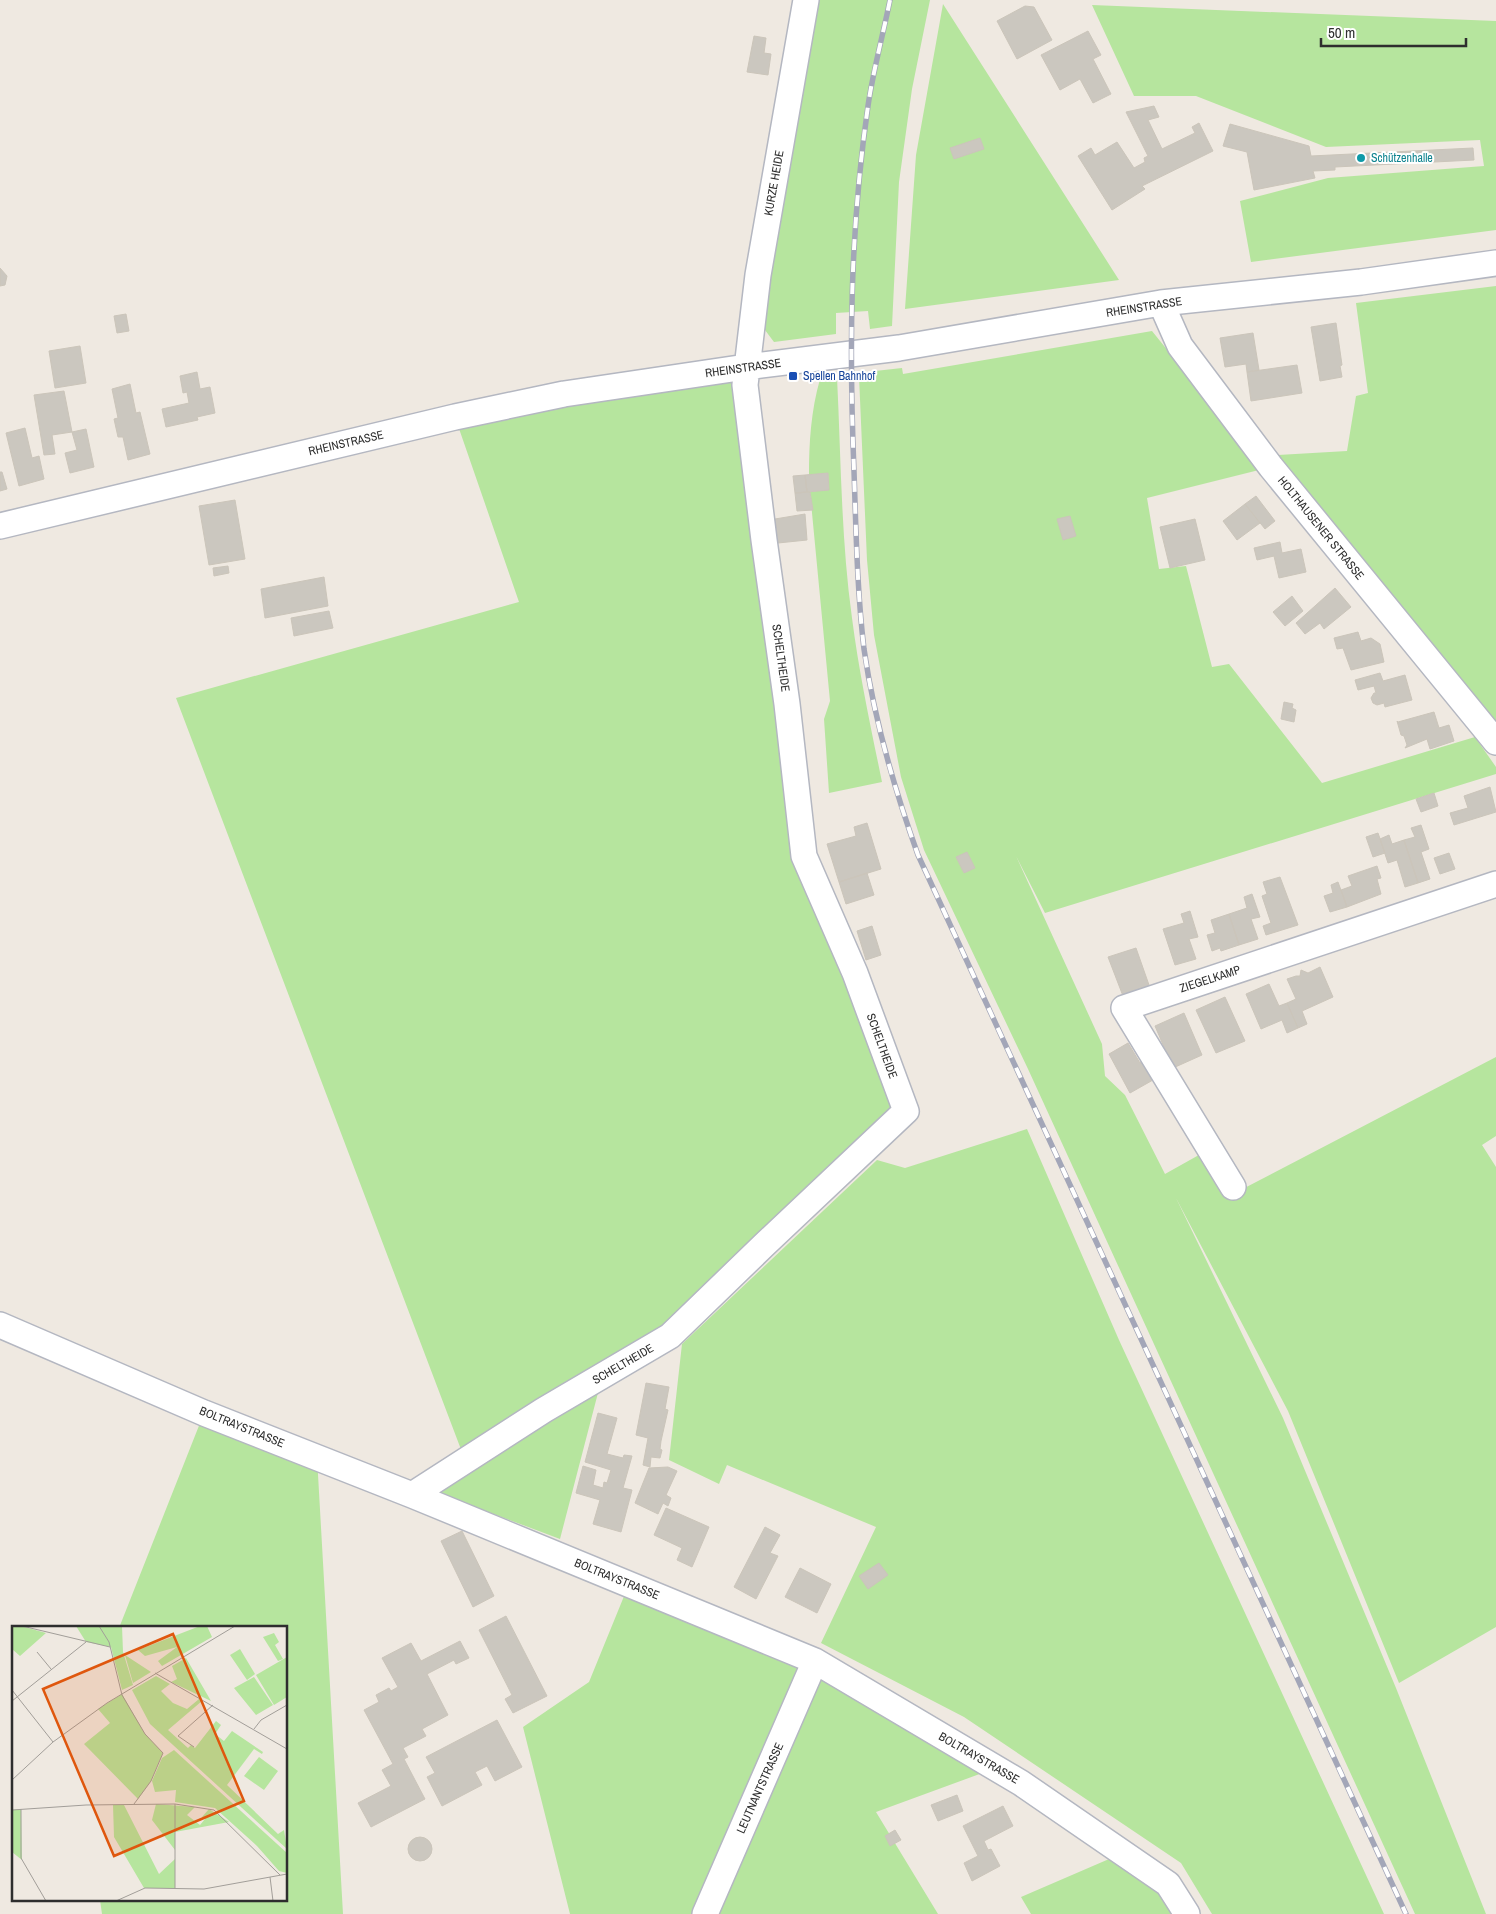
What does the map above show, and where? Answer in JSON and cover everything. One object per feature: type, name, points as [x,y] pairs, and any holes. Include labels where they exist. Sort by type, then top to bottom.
[{"type":"street","name":"KURZE HEIDE","points":[[746,367],[758,276],[806,0]]},
{"type":"street","name":"RHEINSTRASSE","points":[[0,526],[473,413],[564,394],[746,367],[899,348],[1161,303],[1361,282],[1496,263]]},
{"type":"street","name":"HOLTHAUSENER STRASSE","points":[[1161,303],[1180,346],[1265,459],[1496,742]]},
{"type":"street","name":"SCHELTHEIDE","points":[[412,1494],[544,1410],[670,1336],[906,1111],[855,973],[804,856],[787,704],[745,385],[746,367]]},
{"type":"street","name":"ZIEGELKAMP","points":[[1233,1187],[1124,1008],[1496,884]]},
{"type":"street","name":"BOLTRAYSTRASSE","points":[[0,1324],[204,1413],[412,1494],[815,1661],[1021,1783],[1168,1884],[1187,1914]]},
{"type":"street","name":"LEUTNANTSTRASSE","points":[[705,1914],[815,1661]]},
{"type":"green space","points":[[814,0],[930,0],[912,89],[899,182],[892,326],[870,329],[868,311],[836,313],[836,334],[774,342],[765,330],[762,319]]},
{"type":"green space","points":[[943,4],[1119,280],[905,309],[916,155]]},
{"type":"green space","points":[[1092,5],[1496,21],[1496,230],[1251,262],[1240,201],[1328,178],[1484,166],[1480,140],[1326,147],[1196,96],[1134,96]]},
{"type":"green space","points":[[1496,286],[1496,729],[1278,455],[1347,451],[1356,396],[1368,393],[1356,303]]},
{"type":"green space","points":[[1152,331],[1263,469],[1147,498],[1159,569],[1186,566],[1212,667],[1229,664],[1322,783],[1475,737],[1496,767],[1496,774],[1045,913],[1016,856],[1102,1044],[1105,1076],[1125,1095],[1165,1174],[1206,1151],[1231,1195],[1496,1057],[1496,1136],[1482,1145],[1496,1167],[1496,1627],[1399,1683],[1288,1411],[1176,1198],[1283,1418],[1396,1688],[1486,1914],[1415,1914],[1028,1069],[924,850],[901,777],[874,635],[867,560],[859,376],[876,374],[875,371],[902,368],[903,374]]},
{"type":"green space","points":[[746,367],[804,856],[906,1111],[670,1336],[465,1460],[176,698],[519,602],[455,417]]},
{"type":"green space","points":[[837,377],[843,528],[848,588],[862,680],[882,782],[829,793],[824,719],[830,701],[810,492],[829,489],[828,473],[809,475],[809,463],[813,415],[820,379]]},
{"type":"green space","points":[[1027,1129],[1119,1340],[1384,1914],[1212,1914],[1181,1863],[964,1717],[821,1643],[876,1527],[727,1465],[719,1484],[669,1460],[682,1344],[877,1160],[905,1168]]},
{"type":"green space","points":[[599,1389],[560,1539],[438,1493]]},
{"type":"green space","points":[[204,1413],[317,1457],[343,1914],[102,1914],[100,1902],[288,1902],[288,1626],[120,1626]]},
{"type":"green space","points":[[629,1584],[815,1661],[996,1768],[876,1812],[938,1914],[570,1914],[523,1727],[589,1682]]},
{"type":"green space","points":[[1123,1853],[1187,1914],[1031,1914],[1021,1897]]},
{"type":"building","points":[[1025,6],[1034,7],[1052,40],[1017,59],[997,21]]},
{"type":"building","points":[[1088,31],[1101,55],[1093,59],[1111,94],[1093,103],[1080,79],[1060,90],[1041,55]]},
{"type":"building","points":[[754,36],[766,38],[764,53],[771,54],[768,75],[747,72]]},
{"type":"building","points":[[1154,106],[1159,117],[1148,120],[1162,149],[1195,133],[1192,127],[1199,123],[1213,151],[1142,186],[1145,189],[1112,210],[1078,156],[1091,148],[1095,155],[1117,142],[1134,168],[1145,162],[1144,158],[1148,156],[1126,112]]},
{"type":"building","name":"Schützenhalle","points":[[1230,124],[1309,146],[1311,156],[1473,148],[1474,160],[1335,167],[1335,170],[1313,171],[1315,178],[1254,190],[1247,152],[1223,146]]},
{"type":"building","points":[[980,138],[984,149],[954,159],[950,148]]},
{"type":"building","points":[[0,268],[7,276],[5,285],[0,286]]},
{"type":"building","points":[[126,314],[129,331],[117,333],[114,316]]},
{"type":"building","points":[[1336,323],[1342,377],[1320,381],[1311,327]]},
{"type":"building","points":[[1253,333],[1259,370],[1247,372],[1246,364],[1225,367],[1220,338]]},
{"type":"building","points":[[80,346],[86,383],[55,388],[49,351]]},
{"type":"building","points":[[1297,365],[1302,393],[1251,401],[1247,372]]},
{"type":"building","points":[[197,372],[200,389],[210,387],[215,413],[197,417],[198,420],[166,427],[162,409],[189,403],[187,392],[183,393],[180,376]]},
{"type":"building","points":[[130,384],[136,413],[140,412],[150,454],[128,460],[123,437],[118,437],[114,419],[118,418],[112,389]]},
{"type":"building","points":[[64,391],[72,432],[52,435],[55,454],[44,455],[34,395]]},
{"type":"building","points":[[25,428],[32,458],[39,456],[44,479],[19,486],[6,433]]},
{"type":"building","points":[[86,429],[94,467],[70,473],[65,453],[77,450],[72,432]]},
{"type":"building","points":[[0,472],[2,472],[7,489],[0,491]]},
{"type":"building","points":[[828,473],[829,490],[807,492],[805,475]]},
{"type":"building","points":[[805,475],[807,492],[795,493],[793,476]]},
{"type":"building","points":[[810,492],[813,510],[797,511],[795,493]]},
{"type":"building","points":[[1256,496],[1275,521],[1265,529],[1245,504]]},
{"type":"building","points":[[235,500],[245,559],[209,565],[199,506]]},
{"type":"building","points":[[1245,504],[1260,523],[1237,540],[1223,521]]},
{"type":"building","points":[[805,514],[807,540],[778,543],[775,519]]},
{"type":"building","points":[[1070,516],[1076,536],[1063,540],[1057,519]]},
{"type":"building","points":[[1195,519],[1205,560],[1170,568],[1160,527]]},
{"type":"building","points":[[1280,542],[1282,553],[1301,549],[1306,572],[1279,578],[1274,556],[1257,560],[1254,548]]},
{"type":"building","points":[[228,566],[229,573],[214,576],[213,568]]},
{"type":"building","points":[[324,577],[328,606],[265,618],[261,589]]},
{"type":"building","points":[[1335,588],[1351,607],[1324,629],[1320,623],[1305,634],[1296,623]]},
{"type":"building","points":[[1292,596],[1303,611],[1285,626],[1273,612]]},
{"type":"building","points":[[329,611],[333,628],[294,636],[291,618]]},
{"type":"building","points":[[1358,632],[1361,641],[1371,638],[1380,644],[1384,662],[1351,670],[1343,648],[1337,649],[1334,638]]},
{"type":"building","points":[[1380,673],[1383,681],[1405,675],[1412,700],[1385,707],[1384,703],[1377,705],[1373,703],[1371,698],[1376,693],[1374,686],[1358,690],[1355,680]]},
{"type":"building","points":[[1284,702],[1293,704],[1292,708],[1296,710],[1294,722],[1281,719]]},
{"type":"building","points":[[1434,712],[1439,728],[1449,725],[1454,741],[1430,749],[1427,739],[1405,748],[1407,745],[1404,736],[1401,735],[1397,721]]},
{"type":"building","points":[[1490,787],[1496,812],[1454,825],[1450,813],[1468,808],[1464,796]]},
{"type":"building","points":[[1434,793],[1438,806],[1421,812],[1416,799]]},
{"type":"building","points":[[867,823],[881,869],[839,882],[827,844],[856,836],[854,827]]},
{"type":"building","points":[[1421,825],[1429,849],[1421,852],[1430,879],[1418,883],[1404,840],[1415,837],[1411,828]]},
{"type":"building","points":[[1378,833],[1385,853],[1373,857],[1366,837]]},
{"type":"building","points":[[1389,835],[1392,844],[1404,840],[1418,883],[1405,887],[1397,860],[1388,863],[1380,839]]},
{"type":"building","points":[[967,852],[975,868],[964,873],[956,857]]},
{"type":"building","points":[[1449,853],[1455,869],[1440,874],[1434,858]]},
{"type":"building","points":[[1377,866],[1381,878],[1377,879],[1381,894],[1347,907],[1341,890],[1352,886],[1348,876]]},
{"type":"building","points":[[867,873],[874,895],[846,904],[839,882]]},
{"type":"building","points":[[1280,877],[1298,925],[1266,935],[1263,926],[1271,923],[1262,896],[1267,894],[1263,882]]},
{"type":"building","points":[[1338,882],[1347,907],[1330,912],[1324,896],[1333,893],[1331,885]]},
{"type":"building","points":[[1252,894],[1260,917],[1251,919],[1258,939],[1239,945],[1229,914],[1247,908],[1244,897]]},
{"type":"building","points":[[1190,911],[1198,937],[1189,939],[1196,959],[1175,965],[1163,929],[1184,923],[1181,914]]},
{"type":"building","points":[[1229,914],[1239,945],[1221,951],[1220,948],[1212,951],[1207,935],[1215,933],[1211,920]]},
{"type":"building","points":[[872,926],[881,955],[866,960],[857,931]]},
{"type":"building","points":[[1136,948],[1149,985],[1123,996],[1108,957]]},
{"type":"building","points":[[1320,967],[1333,997],[1302,1011],[1307,1024],[1298,1028],[1287,1003],[1296,999],[1287,979],[1300,976],[1301,970],[1308,973]]},
{"type":"building","points":[[1269,984],[1279,1006],[1287,1003],[1298,1028],[1287,1033],[1282,1020],[1261,1029],[1246,994]]},
{"type":"building","points":[[1225,997],[1245,1041],[1216,1053],[1196,1010]]},
{"type":"building","points":[[1184,1013],[1202,1055],[1173,1068],[1155,1026]]},
{"type":"building","points":[[1128,1043],[1140,1063],[1149,1058],[1160,1076],[1130,1093],[1109,1054]]},
{"type":"building","points":[[646,1383],[669,1387],[665,1409],[668,1410],[660,1449],[662,1450],[660,1458],[651,1457],[650,1467],[643,1465],[648,1438],[636,1435]]},
{"type":"building","points":[[598,1413],[617,1418],[607,1454],[623,1458],[624,1455],[632,1456],[623,1488],[632,1490],[621,1532],[593,1524],[600,1500],[576,1493],[583,1466],[596,1470],[593,1485],[603,1488],[604,1482],[607,1483],[611,1470],[585,1462]]},
{"type":"building","points":[[668,1467],[677,1471],[666,1495],[671,1498],[668,1506],[663,1503],[658,1514],[635,1503],[649,1468]]},
{"type":"building","points":[[666,1508],[709,1527],[692,1567],[677,1560],[682,1548],[654,1535]]},
{"type":"building","points":[[765,1527],[780,1535],[770,1553],[778,1556],[756,1599],[734,1587]]},
{"type":"building","points":[[462,1531],[494,1596],[473,1607],[441,1541]]},
{"type":"building","points":[[879,1563],[888,1575],[868,1589],[859,1576]]},
{"type":"building","points":[[800,1568],[831,1584],[817,1613],[785,1597]]},
{"type":"building","points":[[506,1616],[547,1696],[513,1713],[505,1699],[512,1695],[479,1630]]},
{"type":"building","points":[[460,1641],[469,1658],[456,1664],[454,1660],[427,1674],[448,1715],[422,1729],[426,1736],[403,1748],[408,1757],[404,1759],[425,1799],[371,1827],[358,1803],[391,1786],[382,1770],[393,1764],[364,1710],[379,1702],[376,1695],[389,1688],[391,1691],[398,1687],[382,1658],[411,1643],[421,1661]]},
{"type":"building","points":[[497,1720],[522,1767],[495,1781],[487,1766],[475,1772],[482,1785],[442,1806],[427,1777],[435,1773],[426,1757]]},
{"type":"building","points":[[957,1795],[963,1811],[938,1821],[931,1805]]},
{"type":"building","points":[[1003,1806],[1013,1826],[984,1841],[988,1850],[991,1849],[1000,1866],[972,1881],[964,1863],[978,1856],[963,1826]]},
{"type":"building","points":[[895,1830],[901,1840],[890,1846],[885,1836]]},
{"type":"building","points":[[420,1837],[429,1840],[432,1849],[429,1858],[420,1861],[411,1858],[408,1849],[411,1840]]},
{"type":"railway","points":[[890,0],[870,93],[862,152],[854,243],[851,334],[852,425],[860,605],[868,675],[886,753],[918,855],[1406,1914]]},
{"type":"place","name":"Schützenhalle","points":[[1361,158]]},
{"type":"place","name":"Spellen Bahnhof","points":[[793,376]]}]
